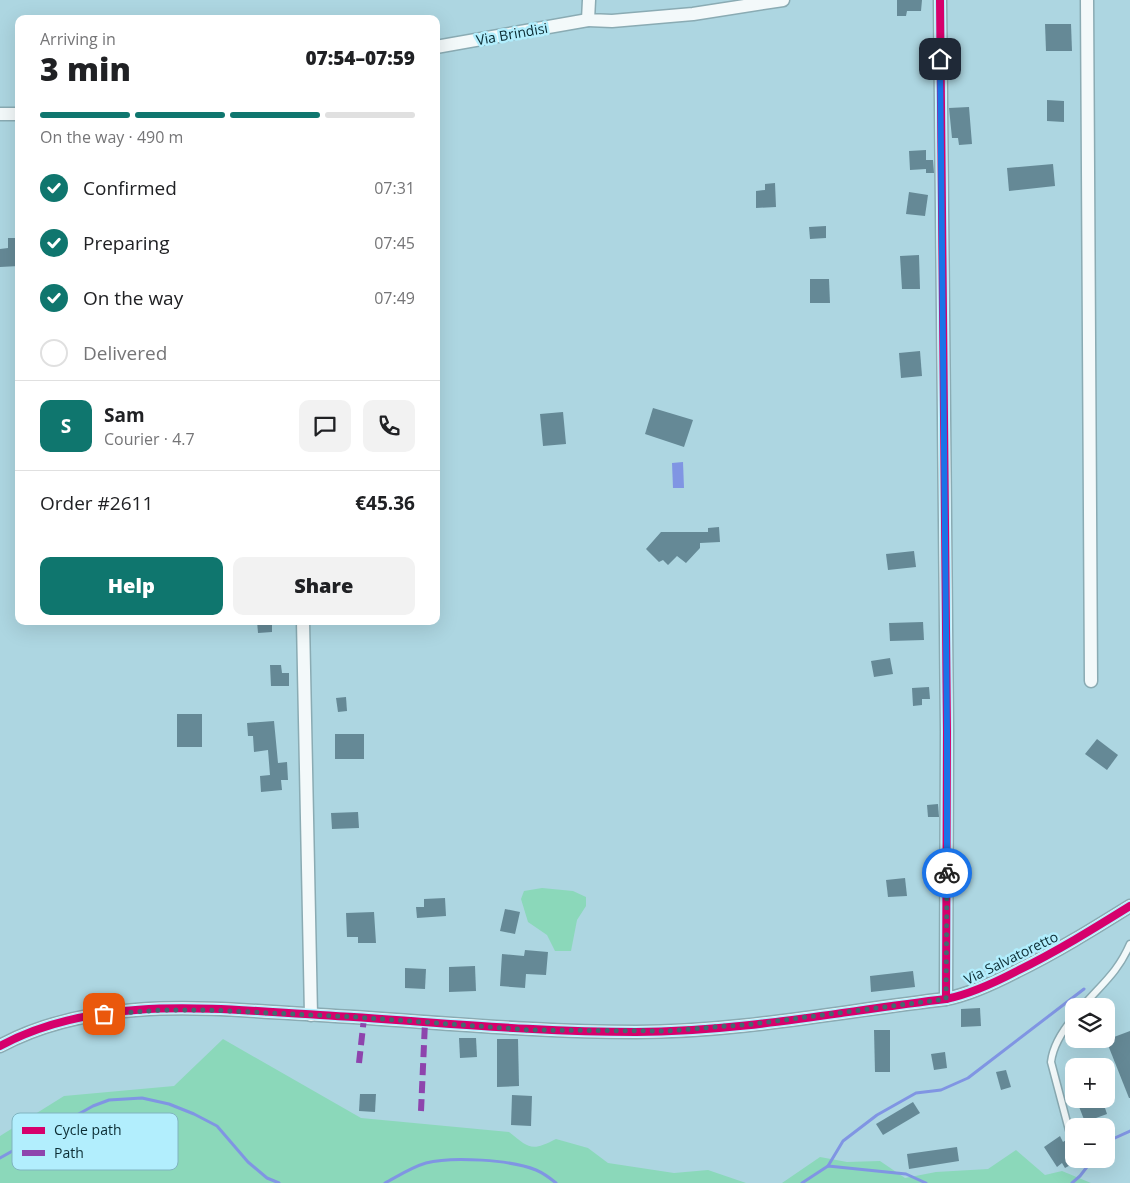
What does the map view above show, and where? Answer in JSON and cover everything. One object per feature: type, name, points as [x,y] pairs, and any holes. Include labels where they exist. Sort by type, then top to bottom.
[{"type":"street","points":[[588,20],[589,0]]},
{"type":"street","name":"Via Brindisi","points":[[440,46],[588,20],[612,21],[693,14],[783,0]]},
{"type":"street","points":[[940,0],[947,731],[946,999]]},
{"type":"street","points":[[1087,0],[1091,681]]},
{"type":"street","points":[[0,114],[15,114]]},
{"type":"street","points":[[304,625],[311,1015]]},
{"type":"street","name":"Via Salvatoretto","points":[[0,1046],[30,1032],[56,1024],[104,1014],[130,1011],[196,1010],[311,1015],[524,1030],[667,1031],[753,1024],[946,999],[970,992],[1027,966],[1079,938],[1130,906]]},
{"type":"lane","points":[[1091,998],[1121,963],[1130,944]]},
{"type":"lane","points":[[1065,1030],[1055,1045],[1051,1062],[1066,1118]]},
{"type":"green space","points":[[542,888],[573,891],[586,897],[586,906],[577,920],[571,951],[555,951],[547,935],[528,922],[521,899],[524,891]]},
{"type":"green space","points":[[223,1039],[361,1118],[509,1132],[526,1145],[535,1147],[556,1139],[588,1148],[608,1163],[674,1173],[708,1170],[746,1183],[0,1183],[0,1136],[12,1128],[12,1170],[178,1170],[178,1113],[37,1113],[64,1096],[174,1086]]},
{"type":"green space","points":[[1016,1150],[1045,1175],[1062,1171],[1091,1183],[782,1183],[820,1157],[847,1162],[880,1161],[905,1178],[936,1172],[988,1169]]},
{"type":"water","points":[[683,462],[684,488],[673,488],[672,463]]},
{"type":"building","points":[[897,0],[922,0],[921,11],[907,11],[906,16],[897,16]]},
{"type":"building","points":[[1045,24],[1071,24],[1072,51],[1046,51]]},
{"type":"building","points":[[1047,100],[1064,101],[1064,122],[1047,121]]},
{"type":"building","points":[[969,107],[972,144],[959,145],[958,138],[952,138],[949,108]]},
{"type":"building","points":[[926,150],[926,160],[933,160],[934,173],[926,173],[926,169],[910,170],[909,151]]},
{"type":"building","points":[[1053,164],[1055,186],[1009,191],[1007,168]]},
{"type":"building","points":[[775,183],[776,207],[756,208],[756,191],[765,190],[765,184]]},
{"type":"building","points":[[909,192],[928,195],[925,216],[906,214]]},
{"type":"building","points":[[826,226],[826,238],[810,239],[809,227]]},
{"type":"building","points":[[8,238],[15,238],[15,266],[0,267],[0,249],[8,248]]},
{"type":"building","points":[[919,255],[920,289],[902,289],[900,256]]},
{"type":"building","points":[[810,279],[829,279],[830,303],[810,303]]},
{"type":"building","points":[[920,351],[922,376],[901,378],[899,353]]},
{"type":"building","points":[[653,408],[693,420],[684,447],[645,434]]},
{"type":"building","points":[[563,412],[566,444],[543,446],[540,414]]},
{"type":"building","points":[[719,527],[720,542],[700,543],[700,548],[686,563],[677,556],[668,565],[663,560],[659,562],[646,549],[661,532],[708,532],[708,528]]},
{"type":"building","points":[[914,551],[916,567],[888,570],[886,554]]},
{"type":"building","points":[[923,622],[924,640],[890,641],[889,623]]},
{"type":"building","points":[[257,625],[272,625],[272,632],[258,633]]},
{"type":"building","points":[[890,658],[893,674],[874,677],[871,661]]},
{"type":"building","points":[[270,665],[281,665],[282,673],[289,673],[289,686],[271,686]]},
{"type":"building","points":[[929,687],[930,699],[922,699],[922,705],[913,706],[912,688]]},
{"type":"building","points":[[346,697],[347,711],[338,712],[336,698]]},
{"type":"building","points":[[177,714],[202,714],[202,747],[177,747]]},
{"type":"building","points":[[274,721],[278,763],[287,762],[288,780],[281,780],[282,790],[261,792],[260,776],[270,775],[268,750],[254,752],[253,736],[248,736],[247,723]]},
{"type":"building","points":[[335,734],[364,734],[364,759],[335,759]]},
{"type":"building","points":[[1097,739],[1118,755],[1107,770],[1085,754]]},
{"type":"building","points":[[938,804],[939,817],[928,817],[927,805]]},
{"type":"building","points":[[358,812],[359,828],[332,829],[331,813]]},
{"type":"building","points":[[905,878],[907,896],[888,897],[886,880]]},
{"type":"building","points":[[445,898],[446,916],[417,918],[416,907],[424,907],[424,899]]},
{"type":"building","points":[[505,909],[520,912],[515,934],[500,931]]},
{"type":"building","points":[[374,912],[376,943],[358,943],[358,937],[347,937],[346,913]]},
{"type":"building","points":[[525,950],[548,952],[546,975],[526,974],[525,988],[500,986],[502,954],[524,956]]},
{"type":"building","points":[[475,966],[476,991],[449,992],[449,967]]},
{"type":"building","points":[[405,968],[426,969],[425,989],[405,988]]},
{"type":"building","points":[[913,971],[915,987],[871,992],[870,976]]},
{"type":"building","points":[[980,1008],[981,1026],[961,1027],[961,1009]]},
{"type":"building","points":[[874,1030],[890,1030],[890,1072],[875,1072]]},
{"type":"building","points":[[1130,1031],[1130,1098],[1115,1063],[1115,1058],[1113,1058],[1109,1048],[1115,1048],[1115,1037]]},
{"type":"building","points":[[459,1038],[476,1038],[477,1057],[460,1058]]},
{"type":"building","points":[[497,1039],[518,1039],[519,1086],[497,1087]]},
{"type":"building","points":[[945,1052],[947,1068],[934,1070],[931,1054]]},
{"type":"building","points":[[1006,1070],[1011,1087],[1001,1090],[996,1072]]},
{"type":"building","points":[[360,1094],[376,1094],[375,1112],[359,1111]]},
{"type":"building","points":[[512,1095],[532,1096],[531,1126],[511,1125]]},
{"type":"building","points":[[913,1102],[920,1113],[883,1135],[876,1124]]},
{"type":"building","points":[[1080,1108],[1105,1108],[1107,1114],[1096,1118],[1083,1118]]},
{"type":"building","points":[[1060,1136],[1063,1142],[1065,1141],[1065,1168],[1062,1163],[1057,1167],[1044,1147]]},
{"type":"building","points":[[957,1147],[959,1161],[909,1169],[907,1154]]},
{"type":"waterway","points":[[828,1166],[843,1141],[877,1115],[916,1093],[941,1090],[968,1078],[1084,989]]},
{"type":"waterway","points":[[80,1113],[109,1100],[142,1098],[169,1104],[217,1126],[248,1162],[267,1178],[279,1183]]},
{"type":"waterway","points":[[1115,1138],[1130,1131]]},
{"type":"waterway","points":[[0,1158],[12,1151]]},
{"type":"waterway","points":[[385,1183],[410,1169],[426,1163],[451,1160],[482,1160],[512,1164],[536,1170],[556,1183]]},
{"type":"waterway","points":[[802,1183],[828,1166],[906,1174],[926,1183]]},
{"type":"waterway","points":[[1072,1183],[1086,1168]]},
{"type":"marked path","points":[[359,1063],[364,1018]]},
{"type":"marked path","points":[[421,1111],[425,1022]]},
{"type":"cycle path","points":[[940,0],[947,731],[946,999]]},
{"type":"cycle path","points":[[0,1046],[37,1029],[76,1018],[116,1012],[157,1009],[239,1010],[596,1032],[675,1031],[753,1025],[946,999],[964,994],[991,984],[1046,956],[1130,906]]},
{"type":"way so far","points":[[104,1014],[130,1011],[209,1010],[355,1017],[531,1030],[637,1032],[718,1028],[946,999],[947,873]]},
{"type":"route","points":[[940,59],[947,873]]}]
